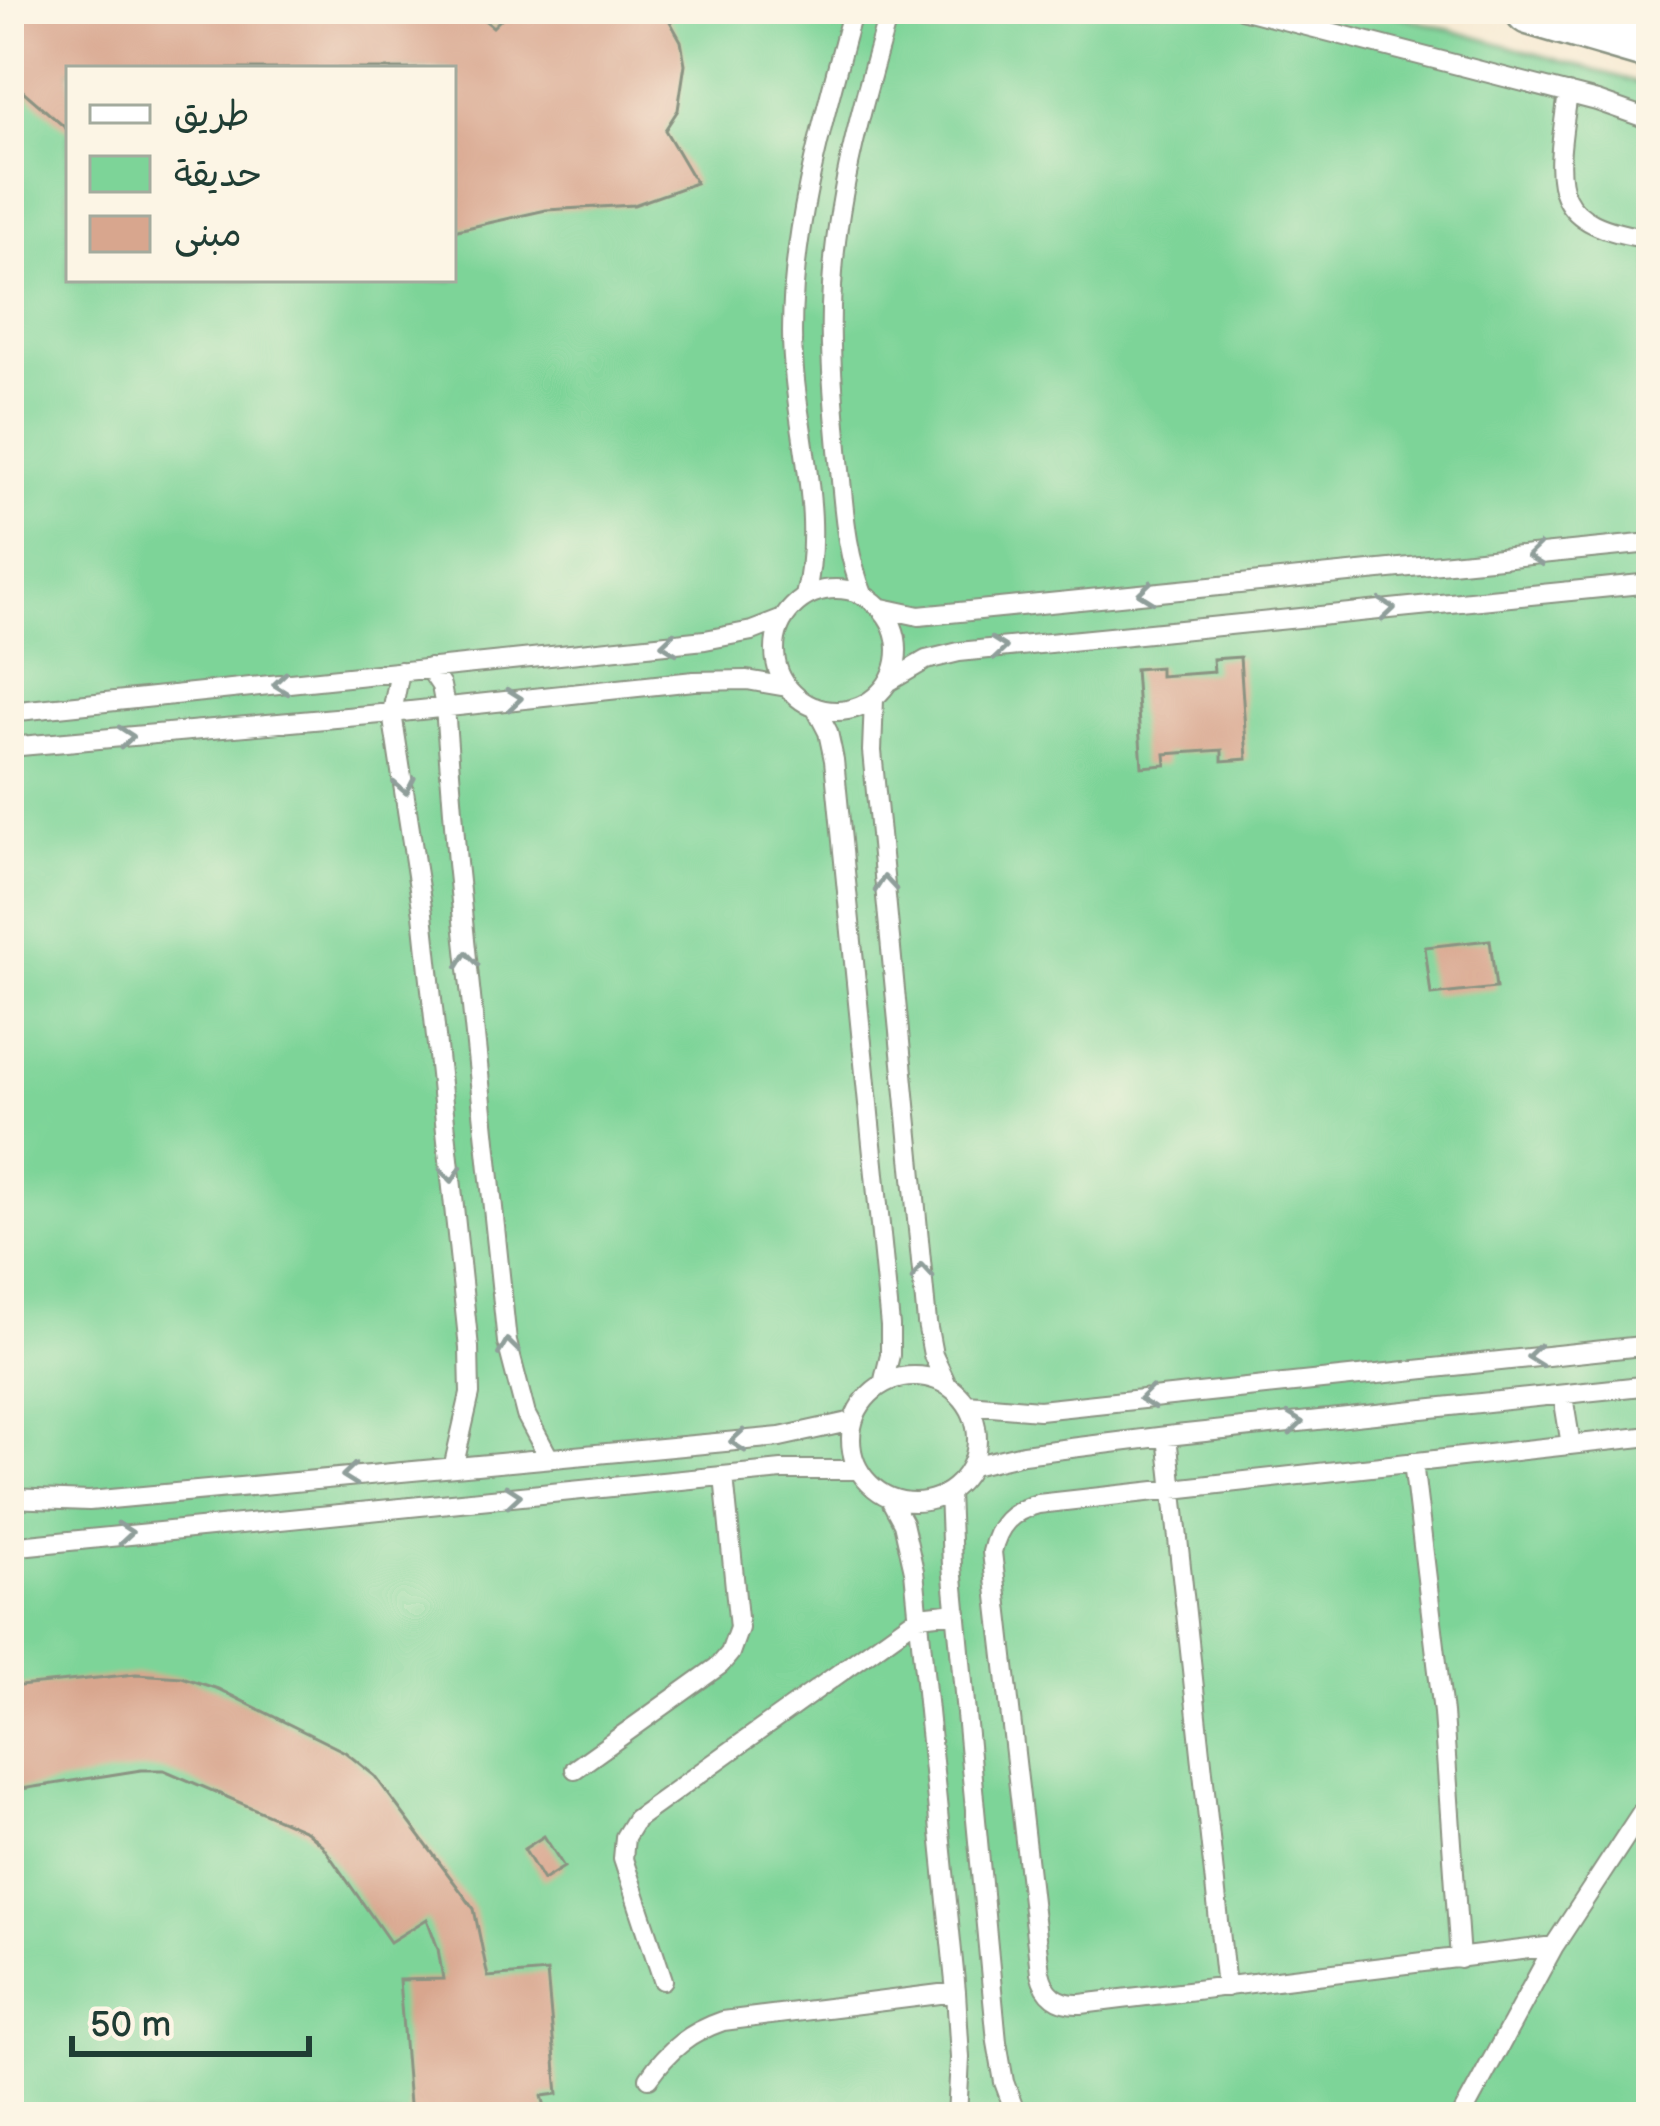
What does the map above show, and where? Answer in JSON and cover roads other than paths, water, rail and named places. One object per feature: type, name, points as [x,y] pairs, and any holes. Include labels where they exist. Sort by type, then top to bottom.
[{"type":"street","points":[[1531,9],[1651,44]]},
{"type":"lane","points":[[805,596],[812,541],[793,308],[808,188],[853,9]]},
{"type":"lane","points":[[862,594],[845,525],[833,394],[832,285],[841,209],[890,9]]},
{"type":"lane","points":[[1241,9],[1568,93],[1651,120]]},
{"type":"lane","points":[[1568,93],[1558,173],[1568,202],[1578,214],[1611,232],[1651,239]]},
{"type":"lane","points":[[882,608],[919,616],[1651,543]]},
{"type":"lane","points":[[9,747],[694,681],[747,680],[787,687],[815,707],[835,711],[874,699],[890,681],[926,660],[959,652],[1651,583]]},
{"type":"lane","points":[[9,712],[705,640],[783,619],[805,596],[824,589],[862,594],[882,608],[898,643],[890,681]]},
{"type":"lane","points":[[783,619],[775,653],[787,687]]},
{"type":"lane","points":[[430,668],[446,706],[457,863],[507,1342],[526,1415],[548,1456]]},
{"type":"lane","points":[[400,671],[392,713],[421,898],[469,1348],[470,1394],[454,1464]]},
{"type":"lane","points":[[874,699],[872,751],[927,1323],[933,1355],[947,1385],[967,1404],[977,1434],[972,1466],[949,1492],[919,1502],[889,1497],[871,1486],[852,1454],[853,1421],[865,1400],[883,1384],[922,1376],[947,1385]]},
{"type":"lane","points":[[815,707],[835,760],[890,1326],[883,1384]]},
{"type":"lane","points":[[967,1404],[1051,1409],[1651,1345]]},
{"type":"lane","points":[[972,1466],[1023,1454],[1167,1436],[1651,1385]]},
{"type":"lane","points":[[1563,1396],[1571,1445]]},
{"type":"lane","points":[[9,1498],[88,1501],[801,1435],[853,1421]]},
{"type":"lane","points":[[1167,1436],[1226,1987]]},
{"type":"lane","points":[[1554,1946],[1062,2003],[1046,1991],[1034,1934],[993,1567],[995,1538],[1012,1515],[1024,1508],[1651,1436]]},
{"type":"lane","points":[[1413,1462],[1443,1713],[1460,1959]]},
{"type":"lane","points":[[9,1547],[807,1468],[858,1470]]},
{"type":"lane","points":[[575,1769],[720,1665],[730,1653],[740,1628],[724,1476]]},
{"type":"lane","points":[[949,1492],[997,2042],[1017,2117]]},
{"type":"lane","points":[[889,1497],[909,1540],[919,1616],[956,1992],[961,2079],[957,2117]]},
{"type":"lane","points":[[663,1980],[623,1859],[629,1828],[644,1812],[919,1616],[956,1612]]},
{"type":"lane","points":[[1461,2117],[1554,1946],[1651,1798]]},
{"type":"lane","points":[[649,2078],[673,2048],[723,2021],[956,1992]]}]
